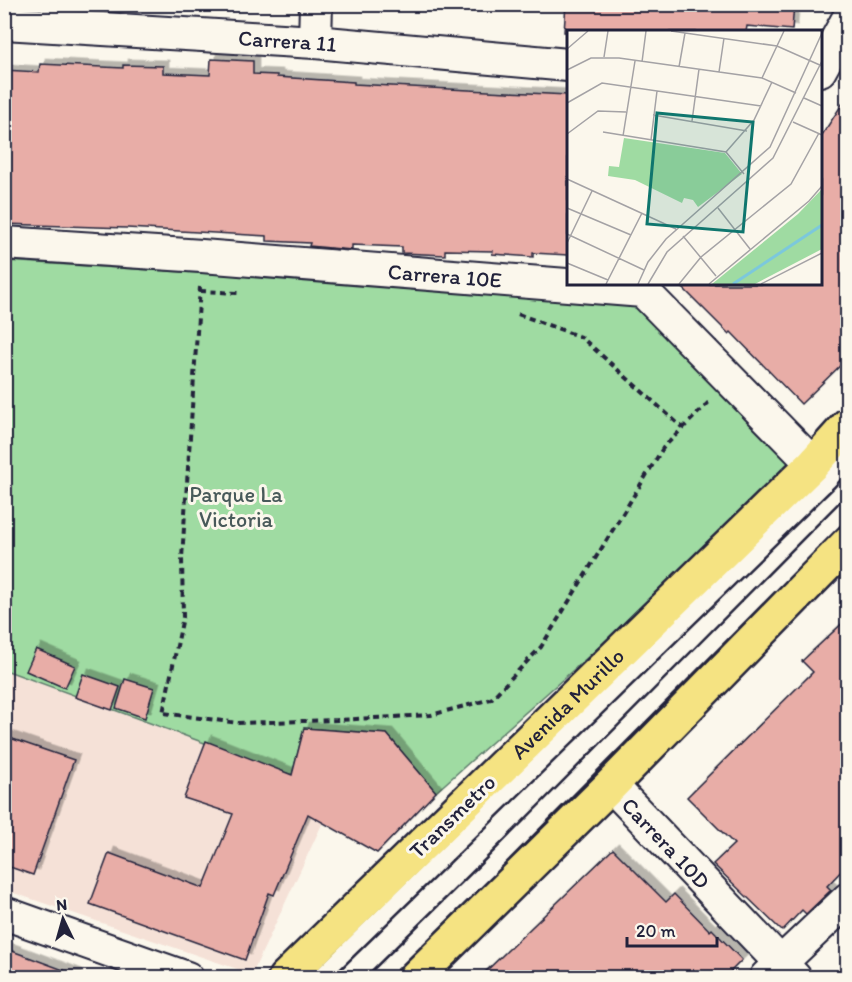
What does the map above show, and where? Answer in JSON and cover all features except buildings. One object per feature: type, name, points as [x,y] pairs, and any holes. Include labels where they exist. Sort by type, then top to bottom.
[{"type":"main road","name":"Avenida Murillo","points":[[285,978],[813,464],[848,425]]},
{"type":"main road","points":[[415,978],[611,785],[848,543]]},
{"type":"street","points":[[315,42],[316,4]]},
{"type":"street","points":[[822,66],[848,20]]},
{"type":"street","name":"Carrera 11","points":[[4,24],[315,42],[567,65]]},
{"type":"street","name":"Carrera 10E","points":[[4,243],[567,281]]},
{"type":"street","name":"Carrera 10E","points":[[617,285],[646,287],[730,380],[813,464]]},
{"type":"street","name":"Carrera 10D","points":[[611,785],[781,973]]},
{"type":"street","points":[[781,973],[848,899]]},
{"type":"street","points":[[4,913],[188,978]]},
{"type":"lane","name":"Transmetro","points":[[319,978],[828,482],[848,459]]},
{"type":"lane","points":[[377,978],[848,506]]},
{"type":"path","points":[[202,256],[182,558],[183,617],[163,713],[238,723],[337,720],[431,715],[491,699],[541,647],[663,448],[730,380]]},
{"type":"path","points":[[200,291],[247,293]]},
{"type":"path","points":[[515,313],[581,337],[683,428]]},
{"type":"shaded area","points":[[4,670],[292,775],[323,822],[252,974],[5,890]]},
{"type":"green space","name":"Parque La Victoria","points":[[5,261],[633,300],[799,469],[436,792],[387,734],[304,728],[292,775],[5,670]]}]
